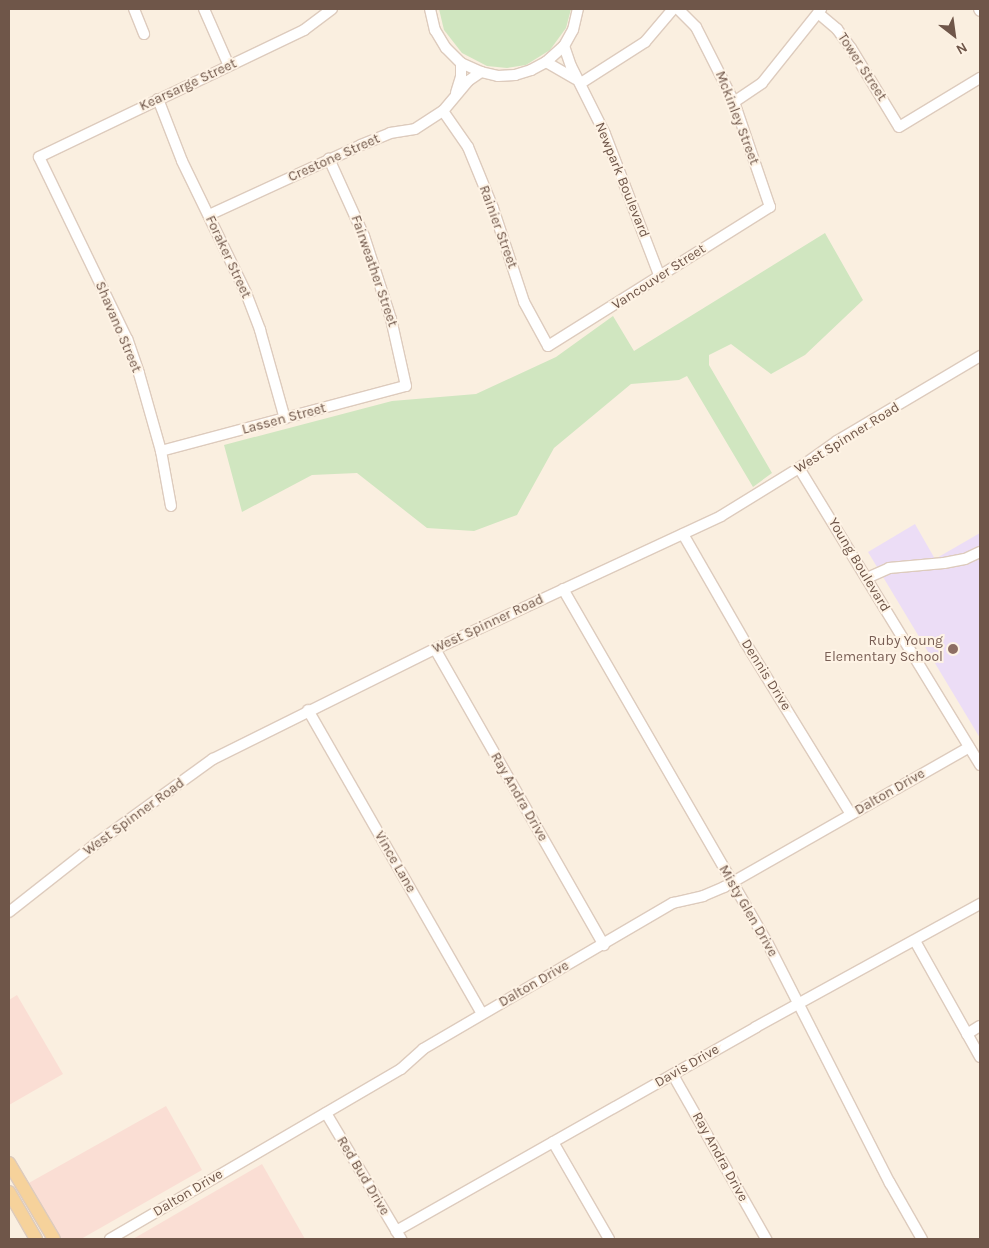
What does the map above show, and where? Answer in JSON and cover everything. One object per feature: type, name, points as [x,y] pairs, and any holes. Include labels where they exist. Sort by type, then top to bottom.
[{"type":"main road","points":[[9,1162],[54,1239]]},
{"type":"main road","points":[[9,1192],[36,1239]]},
{"type":"street","points":[[134,9],[144,34]]},
{"type":"street","points":[[204,9],[229,66]]},
{"type":"street","name":"Kearsarge Street","points":[[40,157],[304,30],[332,9]]},
{"type":"street","points":[[430,9],[435,30],[446,48],[461,62],[481,72],[498,76],[515,75],[531,70],[546,62],[564,46],[573,30],[578,9]]},
{"type":"street","points":[[546,62],[581,83],[645,42],[673,9]]},
{"type":"street","name":"Mckinley Street","points":[[678,9],[696,27],[734,102],[770,207]]},
{"type":"street","points":[[734,102],[762,83],[819,11]]},
{"type":"street","name":"Tower Street","points":[[819,11],[837,29],[851,48],[900,127],[980,78]]},
{"type":"street","name":"Newpark Boulevard","points":[[564,46],[571,66],[605,134],[660,277]]},
{"type":"street","name":"Crestone Street","points":[[454,96],[461,77],[461,62]]},
{"type":"street","name":"Crestone Street","points":[[209,215],[390,133],[415,129],[443,111],[468,81],[481,72]]},
{"type":"street","name":"Foraker Street","points":[[158,99],[182,161],[253,312],[286,419]]},
{"type":"street","name":"Rainier Street","points":[[443,111],[468,147],[493,208],[524,302],[548,346]]},
{"type":"street","name":"Shavano Street","points":[[40,157],[126,338],[139,373],[161,450],[171,506]]},
{"type":"street","name":"Fairweather Street","points":[[330,159],[364,236],[391,319],[406,386]]},
{"type":"street","name":"Vancouver Street","points":[[548,346],[770,207]]},
{"type":"street","name":"West Spinner Road","points":[[9,912],[94,845],[214,759],[308,710],[434,649],[721,516],[799,468],[837,441],[980,356]]},
{"type":"street","name":"Lassen Street","points":[[161,450],[286,419],[406,386]]},
{"type":"street","name":"Young Boulevard","points":[[799,468],[980,766]]},
{"type":"street","name":"Dennis Drive","points":[[683,534],[746,642],[851,814]]},
{"type":"street","points":[[866,578],[889,568],[944,563],[965,559],[980,552]]},
{"type":"street","name":"Misty Glen Drive","points":[[563,589],[767,942],[890,1183],[922,1239]]},
{"type":"street","name":"Ray Andra Drive","points":[[434,649],[604,944]]},
{"type":"street","name":"Vince Lane","points":[[308,710],[482,1014]]},
{"type":"street","name":"Dalton Drive","points":[[110,1239],[401,1069],[423,1049],[674,903],[703,896],[732,883],[969,747]]},
{"type":"street","name":"Davis Drive","points":[[398,1235],[673,1074],[980,904]]},
{"type":"street","points":[[915,941],[980,1057]]},
{"type":"street","points":[[967,1034],[980,1026]]},
{"type":"street","name":"Ray Andra Drive","points":[[673,1074],[766,1239]]},
{"type":"street","name":"Red Bud Drive","points":[[326,1113],[398,1235]]},
{"type":"street","points":[[554,1142],[608,1239]]},
{"type":"shaded area","name":"Ruby Young Elementary School","points":[[915,524],[935,559],[980,533],[980,738],[868,552]]},
{"type":"shaded area","points":[[17,995],[63,1074],[9,1105],[9,1000]]},
{"type":"shaded area","points":[[166,1106],[202,1170],[81,1239],[60,1239],[27,1184]]},
{"type":"shaded area","points":[[262,1164],[305,1239],[133,1239]]},
{"type":"green space","points":[[439,9],[571,9],[566,28],[550,50],[526,65],[507,68],[487,66],[462,53],[444,30]]},
{"type":"green space","points":[[825,233],[863,300],[805,355],[771,374],[731,344],[709,355],[709,365],[772,473],[753,487],[687,376],[679,380],[631,384],[554,448],[517,515],[474,531],[427,528],[357,473],[312,475],[242,512],[224,445],[392,401],[476,394],[556,357],[613,316],[634,351]]},
{"type":"place","name":"Ruby Young Elementary School","points":[[953,649]]}]
